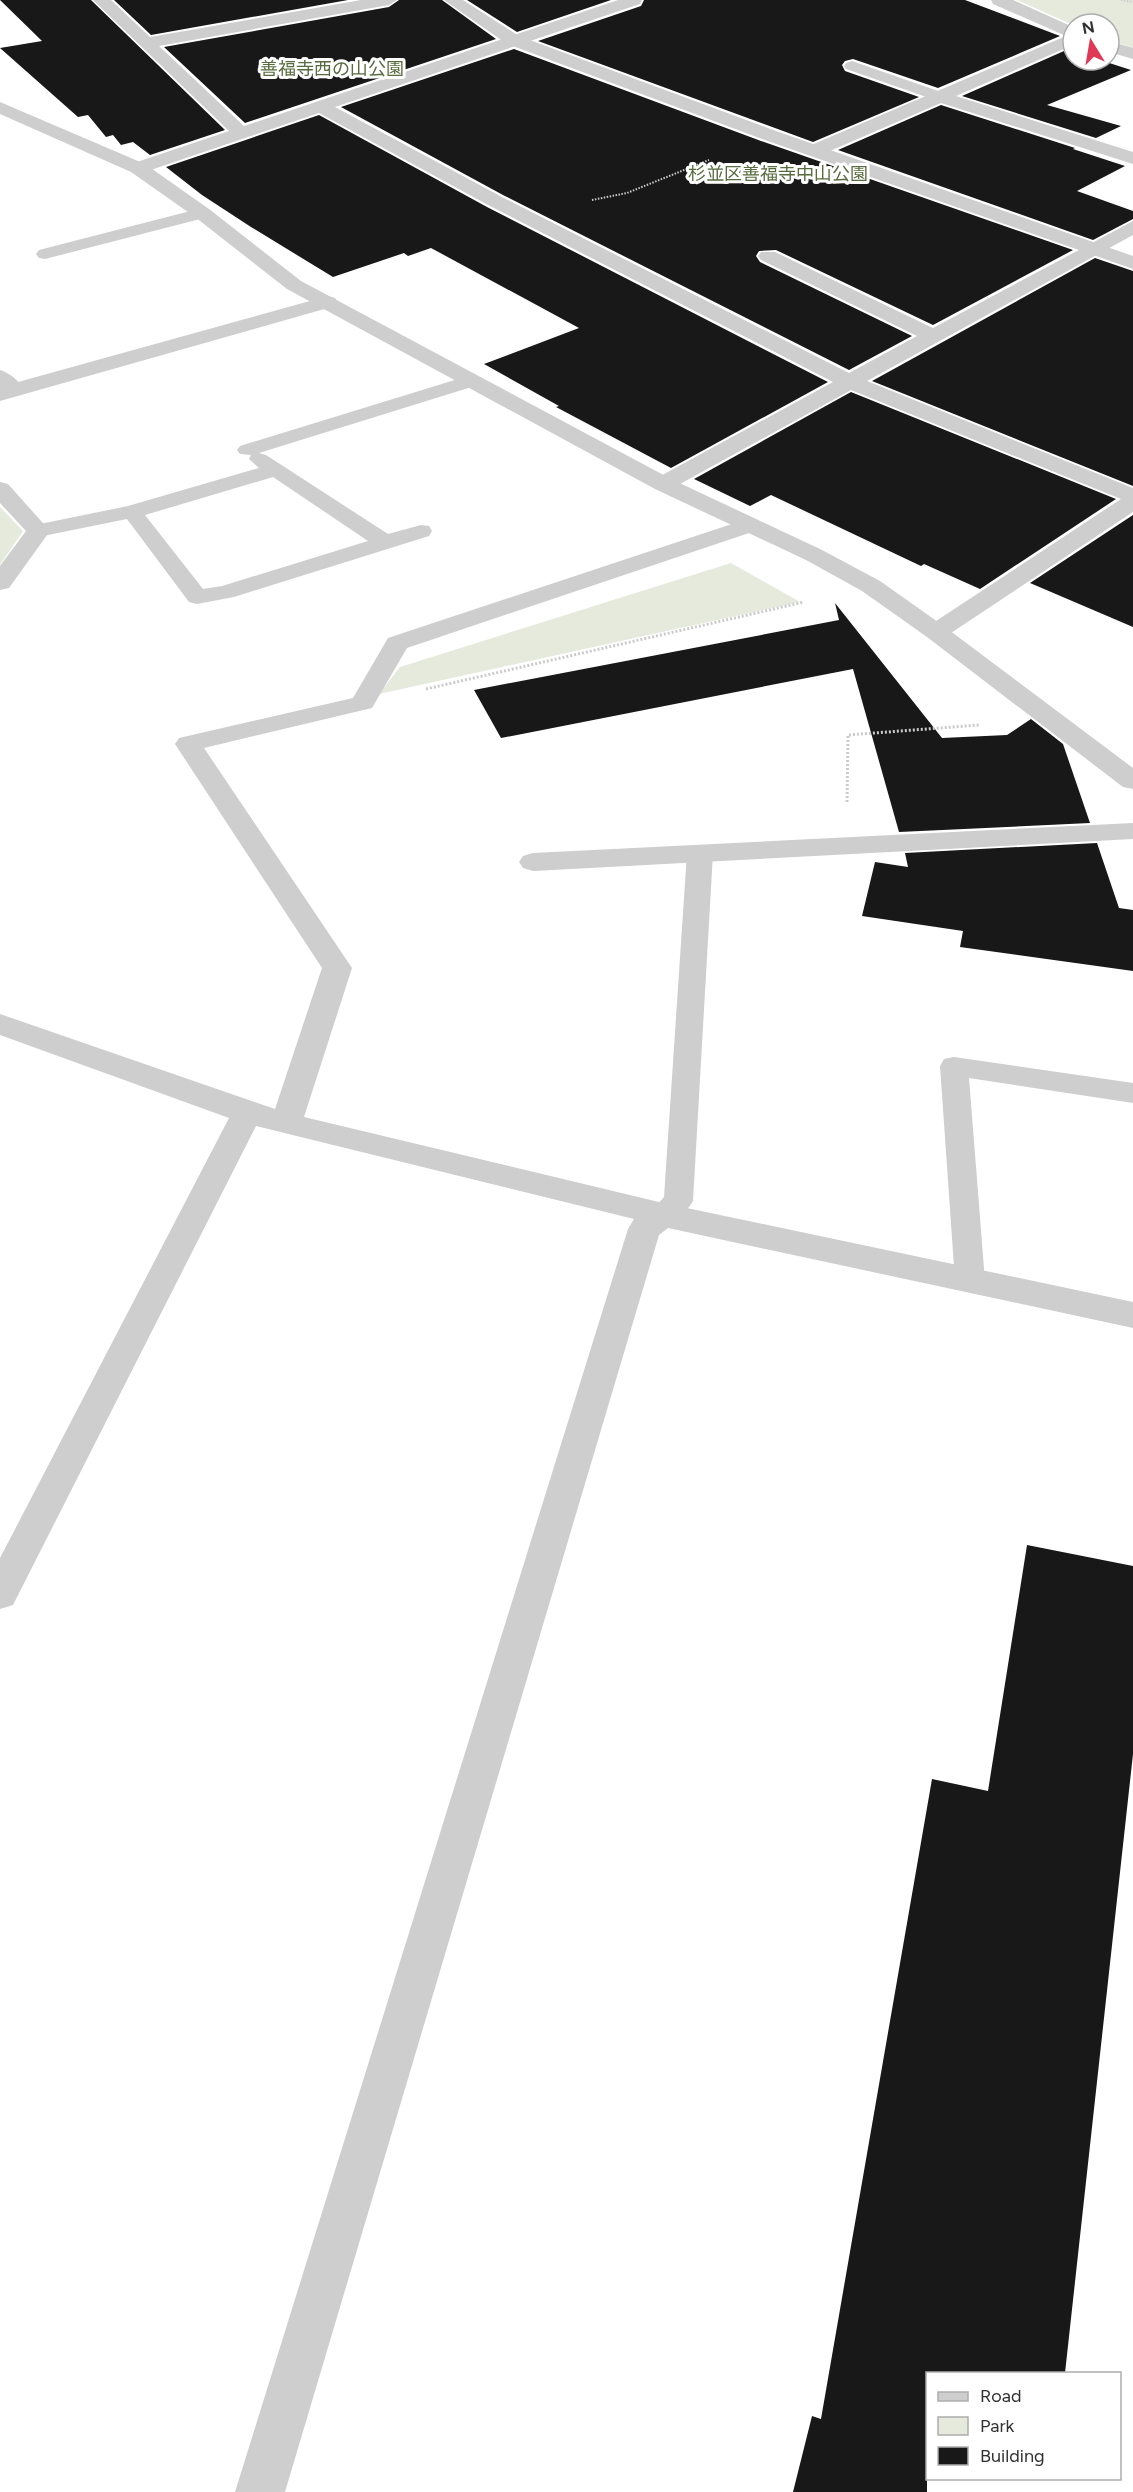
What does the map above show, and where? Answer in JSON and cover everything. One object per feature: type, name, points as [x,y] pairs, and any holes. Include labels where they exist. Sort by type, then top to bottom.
[{"type":"street","points":[[101,0],[241,132]]},
{"type":"street","points":[[147,43],[389,0]]},
{"type":"street","points":[[452,0],[513,40],[769,135],[1133,263]]},
{"type":"street","points":[[138,168],[634,0]]},
{"type":"street","points":[[999,0],[1061,28]]},
{"type":"street","points":[[816,150],[1061,44]]},
{"type":"street","points":[[938,96],[1133,158]]},
{"type":"street","points":[[320,106],[495,201],[848,381],[1133,496]]},
{"type":"street","points":[[0,107],[138,168],[202,213],[294,285],[663,484],[814,555],[871,586],[936,632],[1133,781]]},
{"type":"street","points":[[663,484],[1133,227]]},
{"type":"street","points":[[768,256],[933,336]]},
{"type":"street","points":[[5,386],[328,302]]},
{"type":"street","points":[[0,489],[38,531],[0,583]]},
{"type":"street","points":[[936,632],[1133,502]]},
{"type":"street","points":[[286,1123],[338,968],[188,744],[363,703],[397,643],[750,525]]},
{"type":"street","points":[[533,862],[1133,831]]},
{"type":"street","points":[[0,1024],[247,1113],[663,1215],[1133,1315]]},
{"type":"street","points":[[0,1594],[247,1113]]},
{"type":"street","points":[[260,2492],[644,1229],[663,1215]]},
{"type":"lane","points":[[852,66],[938,96]]},
{"type":"lane","points":[[45,254],[202,213]]},
{"type":"lane","points":[[386,543],[247,450],[471,381]]},
{"type":"lane","points":[[38,531],[132,512],[275,470]]},
{"type":"lane","points":[[132,512],[197,597],[226,592],[421,531]]},
{"type":"lane","points":[[663,1215],[678,1201],[700,853]]},
{"type":"lane","points":[[970,1281],[954,1066],[1133,1093]]},
{"type":"path","points":[[1121,0],[1133,2]]},
{"type":"path","points":[[585,200],[602,199],[636,190],[769,135]]},
{"type":"path","points":[[363,703],[871,586]]},
{"type":"path","points":[[847,845],[848,735],[1053,720]]},
{"type":"green space","points":[[1017,0],[1133,0],[1133,48],[1121,44],[1121,12],[1061,12],[1061,20]]},
{"type":"green space","points":[[0,507],[23,531],[0,565]]},
{"type":"green space","points":[[731,563],[800,602],[379,694],[400,667]]},
{"type":"building","points":[[0,0],[91,0],[225,130],[150,155],[133,142],[121,145],[113,135],[106,137],[88,115],[78,117],[0,48],[42,41]]},
{"type":"building","points":[[114,0],[348,0],[151,35]]},
{"type":"building","points":[[399,0],[442,0],[496,39],[245,123],[164,47],[389,7]]},
{"type":"building","points":[[467,0],[611,0],[517,32]]},
{"type":"building","points":[[644,0],[965,0],[1060,36],[938,88],[853,59],[845,61],[842,65],[845,71],[919,97],[813,142],[538,41],[641,6]]},
{"type":"building","points":[[514,49],[761,141],[1073,250],[933,325],[776,250],[759,251],[756,256],[760,262],[912,336],[849,370],[503,195],[341,107]]},
{"type":"building","points":[[1061,52],[1061,72],[1121,72],[1121,67],[1131,70],[1047,105],[1121,126],[1096,138],[962,96]]},
{"type":"building","points":[[941,105],[1125,166],[1077,191],[1133,211],[1133,219],[1093,240],[838,150]]},
{"type":"building","points":[[319,115],[487,207],[828,382],[671,468],[556,407],[559,406],[484,364],[579,328],[431,248],[408,256],[404,253],[333,277],[202,195],[166,167]]},
{"type":"building","points":[[1095,258],[1133,271],[1133,486],[872,381]]},
{"type":"building","points":[[851,392],[1116,499],[980,589],[924,564],[921,566],[771,495],[750,506],[694,479]]},
{"type":"building","points":[[1133,515],[1133,627],[1030,583]]},
{"type":"building","points":[[835,603],[942,738],[1007,735],[1031,719],[1063,744],[1090,823],[899,832],[853,669],[501,738],[474,690],[839,620]]},
{"type":"building","points":[[1097,843],[1119,908],[1133,910],[1133,971],[960,947],[963,931],[862,916],[875,862],[908,867],[905,853]]},
{"type":"building","points":[[1027,1545],[1133,1566],[1133,1754],[1065,2372],[926,2372],[927,2492],[793,2492],[812,2416],[821,2419],[932,1779],[988,1791]]},
{"type":"park label","name":"善福寺西の山公園","points":[[332,69]]},
{"type":"park label","name":"杉並区善福寺中山公園","points":[[778,174]]}]
